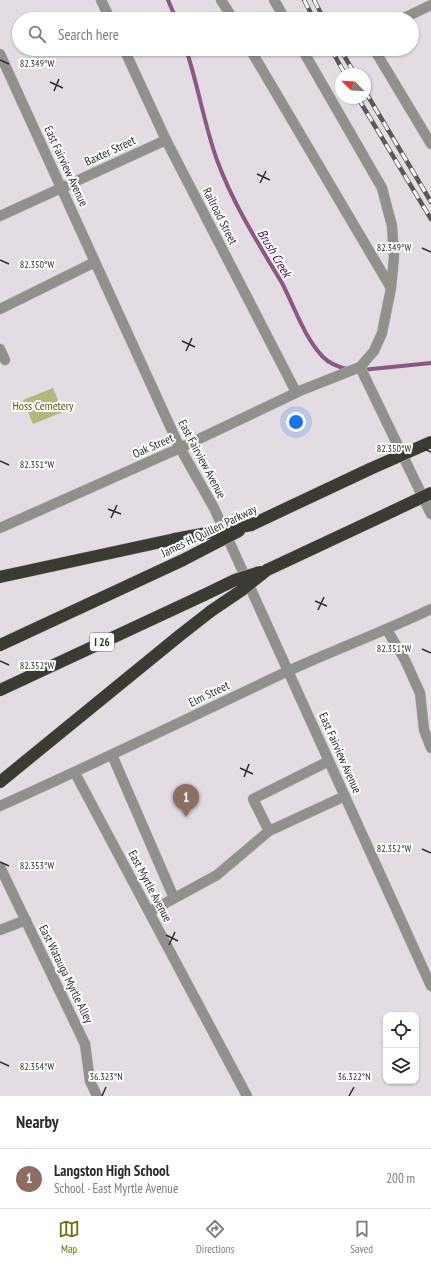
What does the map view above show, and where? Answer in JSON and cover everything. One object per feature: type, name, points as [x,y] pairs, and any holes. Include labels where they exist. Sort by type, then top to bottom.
[{"type":"highway","name":"James H. Quillen Parkway","points":[[0,645],[184,560],[251,525],[431,442]]},
{"type":"highway","name":"I 26","points":[[0,690],[235,580],[267,570],[431,493]]},
{"type":"highway","points":[[0,577],[175,539],[251,525]]},
{"type":"highway","points":[[0,782],[179,636],[267,570]]},
{"type":"street","points":[[101,0],[107,12]]},
{"type":"street","points":[[221,0],[229,12]]},
{"type":"street","points":[[274,0],[281,12]]},
{"type":"street","points":[[416,12],[431,5]]},
{"type":"street","name":"East Fairview Avenue","points":[[0,54],[180,448],[214,508],[431,986]]},
{"type":"street","name":"Railroad Street","points":[[127,56],[166,140],[296,392]]},
{"type":"street","points":[[254,56],[390,288]]},
{"type":"street","points":[[306,56],[382,188],[392,226],[394,256],[382,333],[374,351],[360,367],[431,514]]},
{"type":"street","points":[[378,56],[431,144]]},
{"type":"street","name":"Baxter Street","points":[[0,216],[166,140]]},
{"type":"street","points":[[0,309],[95,262]]},
{"type":"street","points":[[0,349],[5,360]]},
{"type":"street","name":"Oak Street","points":[[0,528],[180,448],[296,392],[360,367]]},
{"type":"street","name":"Elm Street","points":[[0,806],[75,773],[288,671],[387,630],[431,609]]},
{"type":"street","points":[[387,630],[405,660],[420,693],[424,730],[431,748]]},
{"type":"street","points":[[112,755],[174,898]]},
{"type":"street","points":[[269,831],[253,799],[329,761]]},
{"type":"street","name":"East Myrtle Avenue","points":[[75,773],[247,1096]]},
{"type":"street","points":[[149,912],[217,875],[269,831],[345,796]]},
{"type":"street","name":"East Watauga Myrtle Alley","points":[[0,867],[85,1044],[90,1081],[97,1096]]},
{"type":"street","points":[[0,930],[26,920]]},
{"type":"green space","name":"Hoss Cemetery","points":[[53,388],[63,412],[33,424],[23,400]]},
{"type":"waterway","name":"Brush Creek","points":[[168,0],[173,12]]},
{"type":"waterway","name":"Brush Creek","points":[[188,56],[212,146],[223,176],[238,208],[282,283],[310,341],[323,357],[334,365],[347,369]]},
{"type":"waterway","name":"Brush Creek","points":[[362,370],[431,363]]},
{"type":"railway","points":[[304,0],[310,12]]},
{"type":"railway","points":[[314,0],[320,12]]},
{"type":"railway","points":[[335,56],[342,68]]},
{"type":"railway","points":[[344,56],[351,68]]},
{"type":"railway","points":[[371,101],[431,202]]},
{"type":"railway","points":[[362,104],[431,219]]},
{"type":"place","name":"Langston High School","points":[[186,817]]}]
